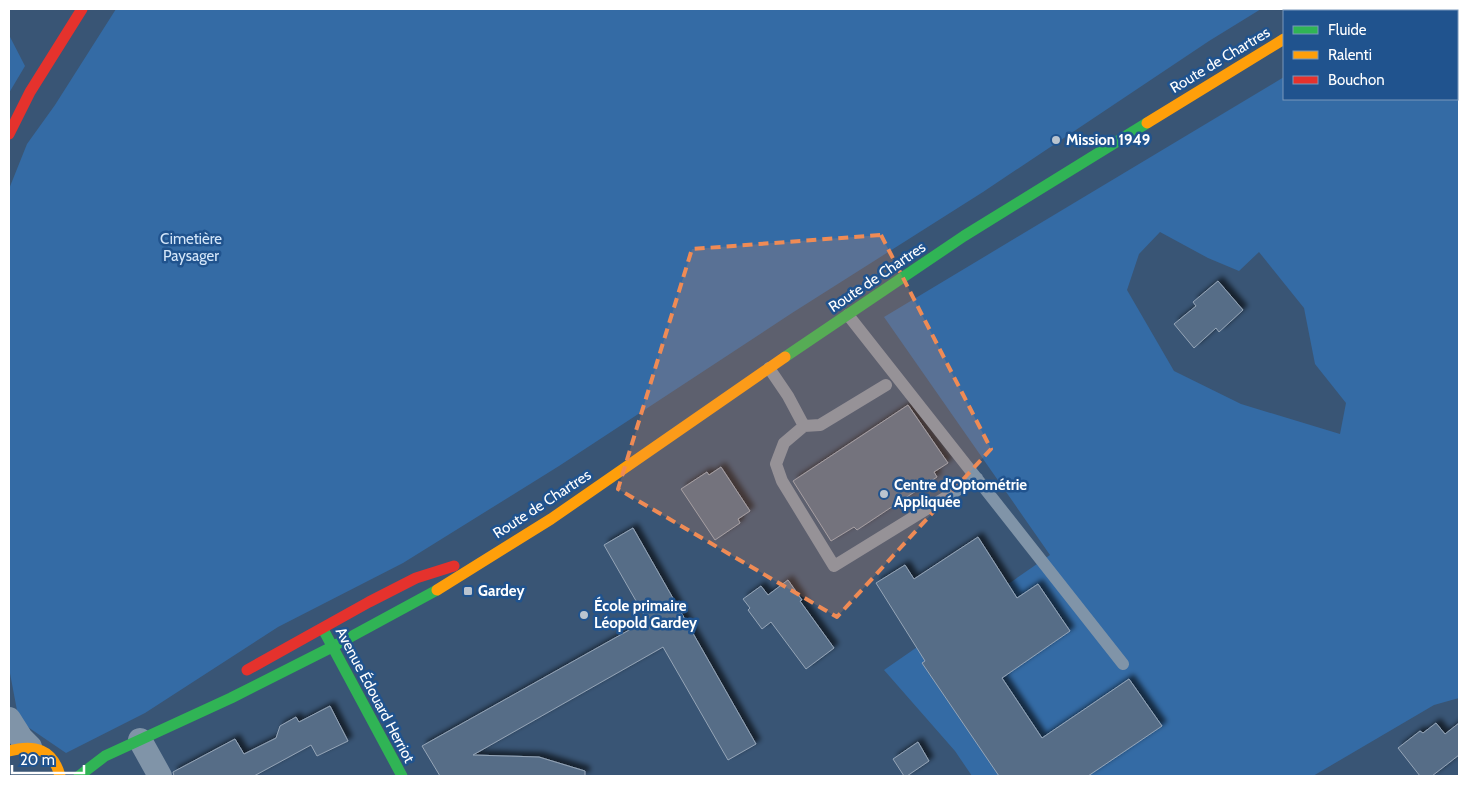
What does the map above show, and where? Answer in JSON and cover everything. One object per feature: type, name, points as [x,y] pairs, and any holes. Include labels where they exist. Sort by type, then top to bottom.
[{"type":"main road","points":[[9,134],[30,92],[82,9]]},
{"type":"main road","name":"Route de Chartres","points":[[79,776],[105,756],[231,698],[332,647],[448,584],[551,519],[964,236],[1283,40]]},
{"type":"main road","name":"Route de Chartres","points":[[240,675],[322,628],[416,578],[496,552]]},
{"type":"main road","name":"Avenue Édouard Herriot","points":[[322,628],[402,776]]},
{"type":"main road","name":"Route de Chartres","points":[[187,717],[217,693]]},
{"type":"main road","points":[[29,751],[62,756]]},
{"type":"main road","points":[[29,751],[56,763],[60,776]]},
{"type":"main road","points":[[91,754],[105,756]]},
{"type":"street","points":[[9,719],[29,751]]},
{"type":"street","points":[[140,740],[160,776]]},
{"type":"lane","points":[[848,315],[1123,664]]},
{"type":"lane","points":[[769,368],[788,396],[804,426]]},
{"type":"lane","points":[[886,385],[820,425],[804,426],[784,443],[776,464],[782,481],[834,566],[977,478]]},
{"type":"highlighted area","points":[[881,235],[991,449],[837,617],[618,489],[692,249]]},
{"type":"green space","name":"Cimetière Paysager","points":[[116,9],[1261,9],[1209,41],[983,192],[792,313],[559,466],[403,563],[278,627],[145,713],[66,753],[19,721],[9,668],[9,189],[27,144],[55,105]]},
{"type":"green space","points":[[1458,16],[1459,698],[1434,705],[1313,776],[972,776],[955,751],[884,670],[1050,555],[884,317],[1283,78],[1283,100],[1458,100]],"holes":[[[1160,232],[1208,258],[1239,271],[1259,252],[1304,308],[1315,364],[1346,403],[1340,434],[1241,404],[1174,371],[1127,290],[1139,254]]]},
{"type":"green space","points":[[9,35],[25,66],[9,93]]},
{"type":"building","points":[[1218,281],[1243,310],[1219,332],[1216,328],[1194,348],[1174,324],[1196,306],[1193,302]]},
{"type":"building","points":[[908,405],[948,463],[934,472],[937,477],[857,530],[854,527],[831,541],[793,481]]},
{"type":"building","points":[[721,467],[750,511],[738,519],[740,523],[715,540],[681,489],[707,472],[709,475]]},
{"type":"building","points":[[633,528],[756,744],[728,760],[663,647],[473,755],[539,757],[585,771],[585,776],[440,776],[422,746],[647,620],[604,545]]},
{"type":"building","points":[[978,537],[1017,598],[1038,584],[1070,631],[1002,678],[1042,738],[1129,679],[1162,726],[1088,776],[999,776],[922,663],[925,661],[876,583],[905,565],[914,579]]},
{"type":"building","points":[[788,580],[802,600],[800,601],[834,648],[806,669],[771,622],[762,629],[748,610],[750,608],[743,599],[761,586],[768,595]]},
{"type":"building","points":[[330,706],[348,741],[317,756],[311,745],[254,776],[174,776],[173,772],[235,739],[244,754],[276,738],[280,726],[296,717],[299,722]]},
{"type":"building","points":[[1436,723],[1445,734],[1459,723],[1459,755],[1432,776],[1420,776],[1398,748],[1420,731],[1423,733]]},
{"type":"building","points":[[918,742],[929,761],[907,776],[904,776],[893,759]]},
{"type":"traffic: fast","points":[[785,357],[964,236],[1147,123]]},
{"type":"traffic: fast","points":[[79,776],[105,756],[231,698],[332,647],[437,590]]},
{"type":"traffic: fast","points":[[324,631],[402,776]]},
{"type":"traffic: slow","points":[[1147,123],[1283,40]]},
{"type":"traffic: slow","points":[[437,590],[551,519],[785,357]]},
{"type":"traffic: slow","points":[[9,751],[27,748],[41,751],[53,760],[60,776]]},
{"type":"traffic: jam","points":[[9,134],[30,92],[82,9]]},
{"type":"traffic: jam","points":[[247,670],[416,578],[454,566]]},
{"type":"place","name":"Mission 1949","points":[[1056,140]]},
{"type":"place","name":"Centre d'Optométrie Appliquée","points":[[884,494]]},
{"type":"place","name":"Gardey","points":[[468,591]]},
{"type":"place","name":"École primaire Léopold Gardey","points":[[584,615]]}]
